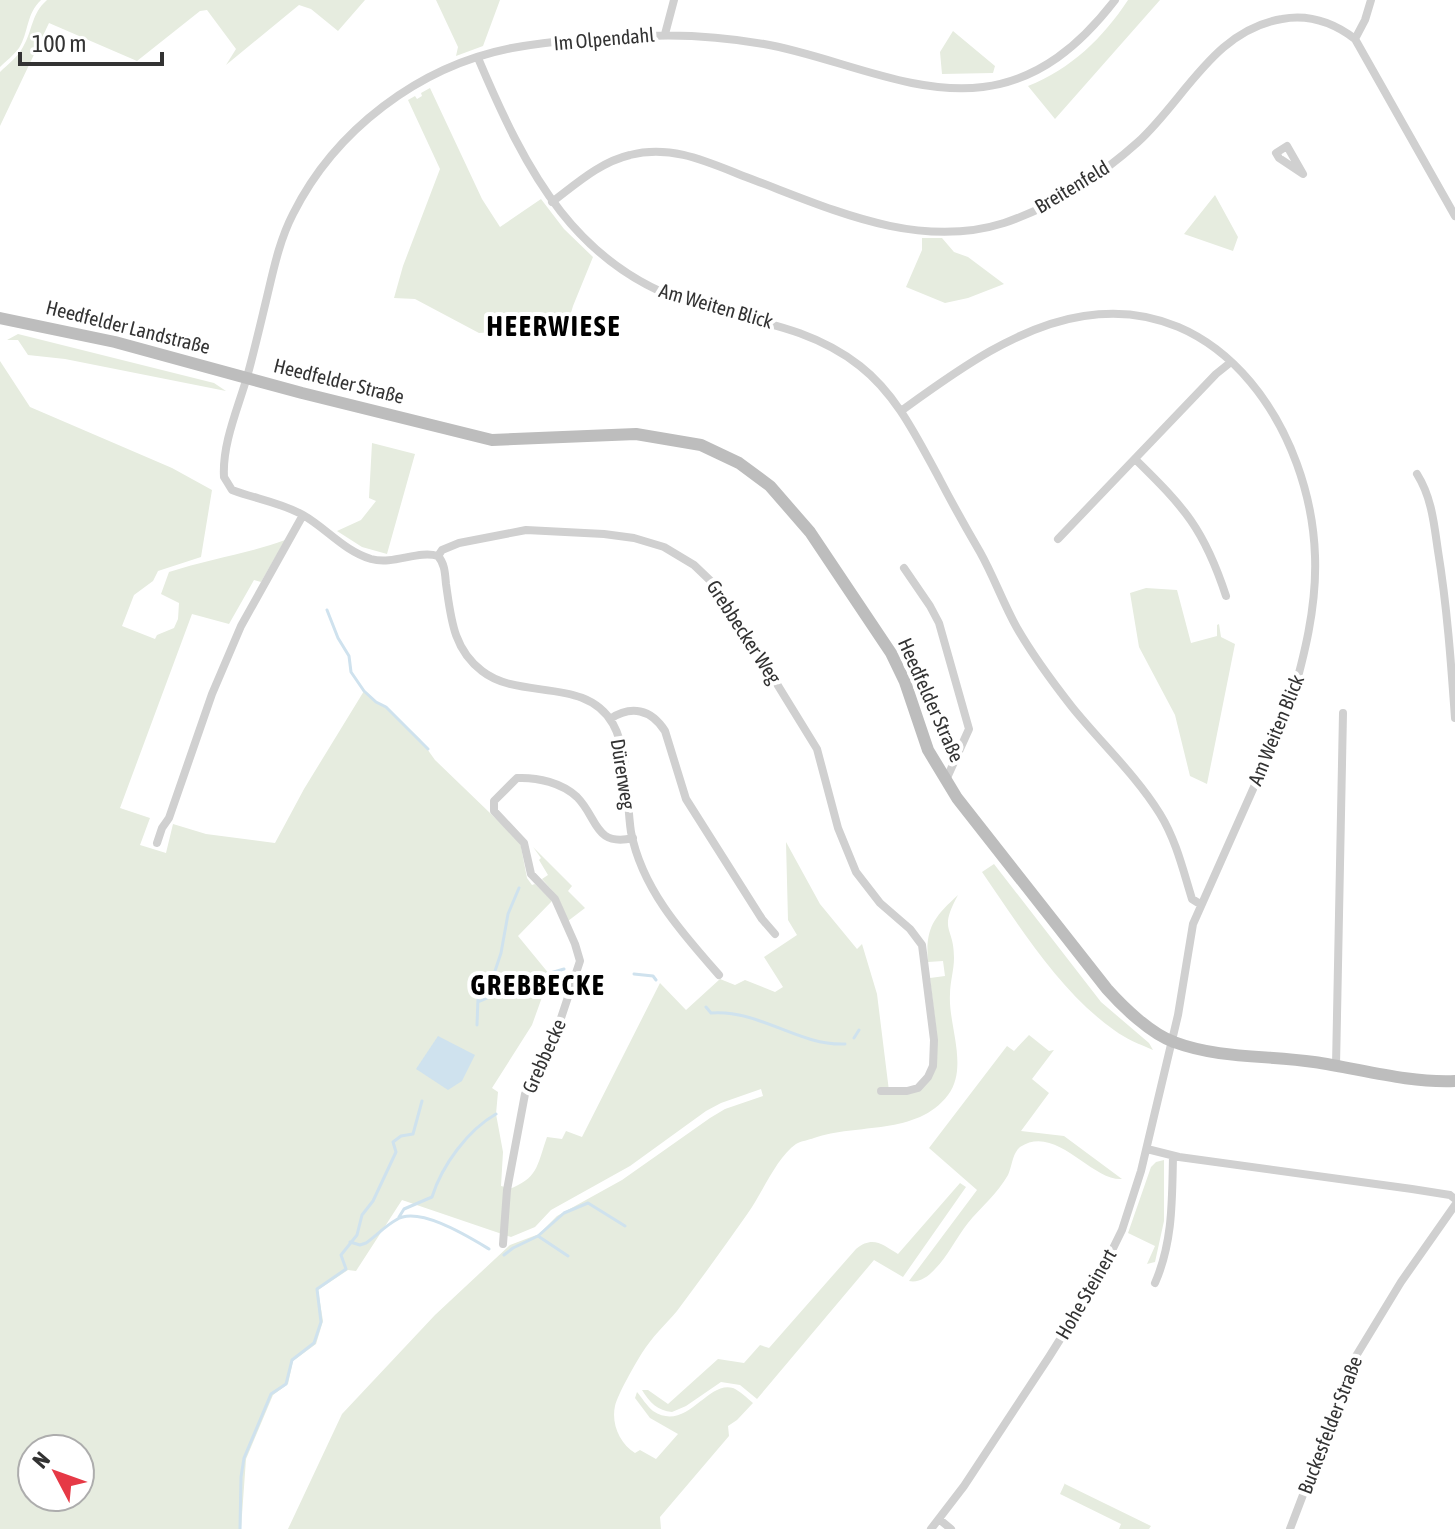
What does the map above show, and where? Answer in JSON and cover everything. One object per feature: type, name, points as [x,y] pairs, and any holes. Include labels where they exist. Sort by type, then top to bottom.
[{"type":"main road","name":"Heedfelder Landstraße","points":[[0,318],[115,342],[247,378]]},
{"type":"main road","name":"Heedfelder Straße","points":[[247,378],[492,440],[636,434],[701,445],[739,463],[770,486],[792,509],[872,621],[897,664],[928,750],[946,781],[1114,997],[1130,1012],[1171,1041],[1194,1049],[1336,1066],[1411,1079],[1455,1081]]},
{"type":"street","points":[[665,34],[674,0]]},
{"type":"street","name":"Im Olpendahl","points":[[247,378],[284,233],[316,176],[361,124],[401,93],[442,72],[510,49],[580,39],[665,34],[766,44],[917,83],[972,88],[1020,77],[1063,54],[1091,30],[1115,0]]},
{"type":"street","points":[[1371,0],[1355,39],[1455,216]]},
{"type":"street","name":"Breitenfeld","points":[[552,202],[582,179],[616,160],[641,153],[666,151],[701,159],[870,222],[923,231],[990,226],[1037,210],[1095,177],[1139,140],[1213,55],[1243,31],[1269,21],[1305,18],[1332,24],[1355,39]]},
{"type":"street","name":"Am Weiten Blick","points":[[478,58],[527,162],[552,202],[587,241],[644,284],[681,300],[784,326],[827,344],[869,374],[901,411],[980,552],[1018,628],[1072,707],[1161,816],[1175,845],[1192,899],[1200,904]]},
{"type":"street","name":"Am Weiten Blick","points":[[901,411],[943,381],[1019,338],[1058,322],[1086,315],[1121,313],[1157,319],[1205,340],[1231,362],[1264,398],[1297,460],[1313,532],[1315,582],[1308,637],[1290,706],[1200,904],[1187,949],[1178,1015],[1171,1041]]},
{"type":"street","points":[[1058,539],[1231,362]]},
{"type":"street","name":"Grebbecker Weg","points":[[247,378],[227,452],[223,472],[225,480],[232,490],[270,500],[303,515],[367,558],[393,561],[429,554],[438,556],[442,550],[459,543],[526,530],[604,534],[634,538],[664,547],[694,565],[718,588],[817,749],[841,837],[856,872],[873,896],[910,929],[922,945],[934,1040],[933,1066],[918,1088],[881,1091]]},
{"type":"street","points":[[1135,459],[1195,523],[1214,559],[1226,596]]},
{"type":"street","points":[[1417,474],[1428,492],[1438,547],[1450,636],[1455,718]]},
{"type":"street","points":[[157,843],[169,818],[212,694],[241,626],[303,515]]},
{"type":"street","name":"Dürerweg","points":[[438,556],[443,561],[453,629],[457,642],[469,660],[485,674],[508,683],[574,694],[596,705],[610,719],[618,736],[633,838],[640,861],[659,900],[719,975]]},
{"type":"street","points":[[904,568],[939,623],[969,729],[946,781]]},
{"type":"street","points":[[610,719],[626,710],[634,710],[647,713],[659,723],[665,731],[686,799],[695,817],[775,934]]},
{"type":"street","points":[[1336,1066],[1343,713]]},
{"type":"street","name":"Grebbecke","points":[[503,1244],[507,1190],[525,1094],[554,1039],[580,961],[555,899],[531,874],[524,843],[494,811],[494,801],[517,778],[547,781],[578,799],[603,835],[615,840],[633,838]]},
{"type":"street","name":"Hohe Steinert","points":[[931,1529],[995,1440],[1098,1279],[1122,1230],[1147,1149],[1171,1041]]},
{"type":"street","points":[[1147,1149],[1173,1156],[1450,1195],[1455,1203]]},
{"type":"street","points":[[1155,1283],[1171,1232],[1173,1156]]},
{"type":"street","name":"Buckesfelder Straße","points":[[1290,1529],[1356,1356],[1455,1203]]},
{"type":"street","points":[[939,1519],[951,1529]]},
{"type":"shaded area","points":[[0,0],[41,0],[33,11],[19,48],[0,67]]},
{"type":"shaded area","points":[[47,0],[365,0],[338,31],[311,9],[299,5],[226,65],[236,49],[207,10],[200,11],[137,61],[49,23],[0,126],[0,72],[21,51],[38,11]]},
{"type":"shaded area","points":[[436,0],[500,0],[483,46],[456,56],[458,47]]},
{"type":"shaded area","points":[[1128,0],[1160,0],[1055,119],[1028,86],[1058,71],[1085,51]]},
{"type":"shaded area","points":[[953,31],[995,66],[993,73],[942,74],[940,52]]},
{"type":"shaded area","points":[[430,88],[482,199],[500,227],[541,199],[564,229],[593,257],[563,340],[519,330],[479,333],[415,299],[394,298],[440,169],[408,100],[415,96],[417,99]]},
{"type":"shaded area","points":[[1215,195],[1238,237],[1233,251],[1184,234]]},
{"type":"shaded area","points":[[922,238],[942,238],[954,252],[968,257],[1004,284],[945,303],[906,287],[922,250]]},
{"type":"shaded area","points":[[18,334],[214,383],[226,391],[65,359],[28,355],[18,340],[7,340]]},
{"type":"shaded area","points":[[0,361],[30,407],[172,468],[212,490],[201,557],[158,571],[153,581],[134,595],[122,626],[155,639],[157,635],[174,628],[178,619],[179,603],[161,594],[169,572],[285,540],[261,582],[254,580],[229,624],[192,614],[120,808],[150,818],[140,845],[166,853],[173,824],[206,834],[275,843],[364,691],[420,739],[435,760],[520,842],[527,878],[552,901],[518,936],[550,975],[532,1025],[492,1088],[498,1092],[496,1114],[503,1152],[501,1186],[505,1187],[504,1191],[524,1182],[534,1172],[547,1137],[562,1139],[566,1131],[582,1137],[660,983],[686,1010],[720,979],[735,985],[745,980],[775,992],[783,987],[764,957],[797,935],[788,920],[786,842],[820,904],[857,949],[862,944],[877,994],[889,1091],[908,1094],[935,1071],[937,1036],[930,978],[945,976],[943,961],[928,962],[928,940],[937,917],[958,895],[948,922],[954,962],[950,1006],[957,1072],[948,1095],[935,1108],[903,1123],[831,1134],[800,1142],[789,1150],[713,1262],[646,1347],[620,1394],[614,1420],[621,1439],[635,1453],[640,1450],[656,1459],[678,1434],[650,1418],[635,1398],[637,1392],[653,1411],[665,1416],[676,1416],[723,1388],[736,1389],[753,1403],[728,1426],[729,1436],[660,1517],[661,1529],[288,1529],[342,1414],[435,1315],[510,1245],[539,1234],[557,1216],[622,1180],[725,1109],[763,1096],[761,1089],[706,1111],[630,1166],[551,1210],[535,1227],[511,1237],[402,1200],[356,1271],[348,1270],[318,1290],[323,1321],[316,1344],[293,1361],[288,1384],[273,1395],[246,1459],[241,1529],[0,1529]]},
{"type":"shaded area","points":[[372,443],[415,454],[387,554],[362,547],[337,531],[361,520],[376,501],[369,498]]},
{"type":"shaded area","points":[[1146,588],[1177,590],[1191,643],[1217,636],[1219,624],[1221,637],[1235,644],[1207,784],[1190,776],[1175,715],[1139,647],[1130,593]]},
{"type":"shaded area","points":[[533,847],[572,886],[568,891],[585,908],[568,921],[558,897],[542,879],[548,875]]},
{"type":"shaded area","points":[[994,864],[1101,1002],[1149,1043],[1153,1050],[1114,1030],[1058,977],[982,872]]},
{"type":"shaded area","points":[[1029,1035],[1049,1051],[1054,1050],[1032,1079],[1049,1093],[1021,1131],[1064,1136],[1122,1179],[1110,1177],[1047,1142],[1033,1142],[1020,1147],[1004,1182],[968,1223],[940,1264],[923,1279],[909,1281],[977,1190],[929,1148],[1007,1046],[1014,1051]]},
{"type":"shaded area","points":[[1164,1160],[1164,1221],[1155,1262],[1147,1264],[1155,1246],[1128,1233],[1151,1167]]},
{"type":"shaded area","points":[[960,1183],[966,1187],[903,1277],[874,1260],[757,1399],[740,1385],[721,1382],[672,1412],[658,1408],[642,1390],[648,1390],[668,1404],[718,1359],[744,1363],[760,1345],[769,1348],[856,1249],[873,1242],[898,1254]]},
{"type":"shaded area","points":[[1065,1483],[1151,1526],[1149,1529],[1119,1529],[1121,1524],[1060,1494]]},
{"type":"water","points":[[438,1036],[475,1055],[462,1081],[448,1090],[416,1069]]},
{"type":"waterway","points":[[327,610],[349,656],[351,672],[364,691],[386,707],[428,749]]},
{"type":"waterway","points":[[477,1025],[481,988],[494,974],[508,914],[519,888]]},
{"type":"waterway","points":[[540,976],[564,969]]},
{"type":"waterway","points":[[634,974],[653,976],[656,980]]},
{"type":"waterway","points":[[478,1002],[533,978]]},
{"type":"waterway","points":[[706,1007],[711,1013],[746,1016],[811,1039],[845,1044]]},
{"type":"waterway","points":[[854,1038],[859,1030]]},
{"type":"waterway","points":[[240,1529],[244,1458],[271,1394],[286,1384],[292,1360],[314,1343],[321,1322],[317,1289],[346,1269],[341,1255],[357,1235],[362,1215],[373,1201],[396,1152],[393,1142],[401,1136],[413,1134],[422,1101]]},
{"type":"waterway","points":[[399,1217],[404,1209],[432,1197],[442,1173],[457,1150],[476,1129],[496,1114]]},
{"type":"waterway","points":[[538,1236],[564,1213],[588,1203],[625,1226]]},
{"type":"waterway","points":[[350,1242],[366,1243],[405,1216],[443,1224],[489,1249]]},
{"type":"waterway","points":[[504,1255],[538,1236],[568,1256]]},
{"type":"district","name":"HEERWIESE","points":[[554,326]]},
{"type":"district","name":"GREBBECKE","points":[[538,985]]}]
